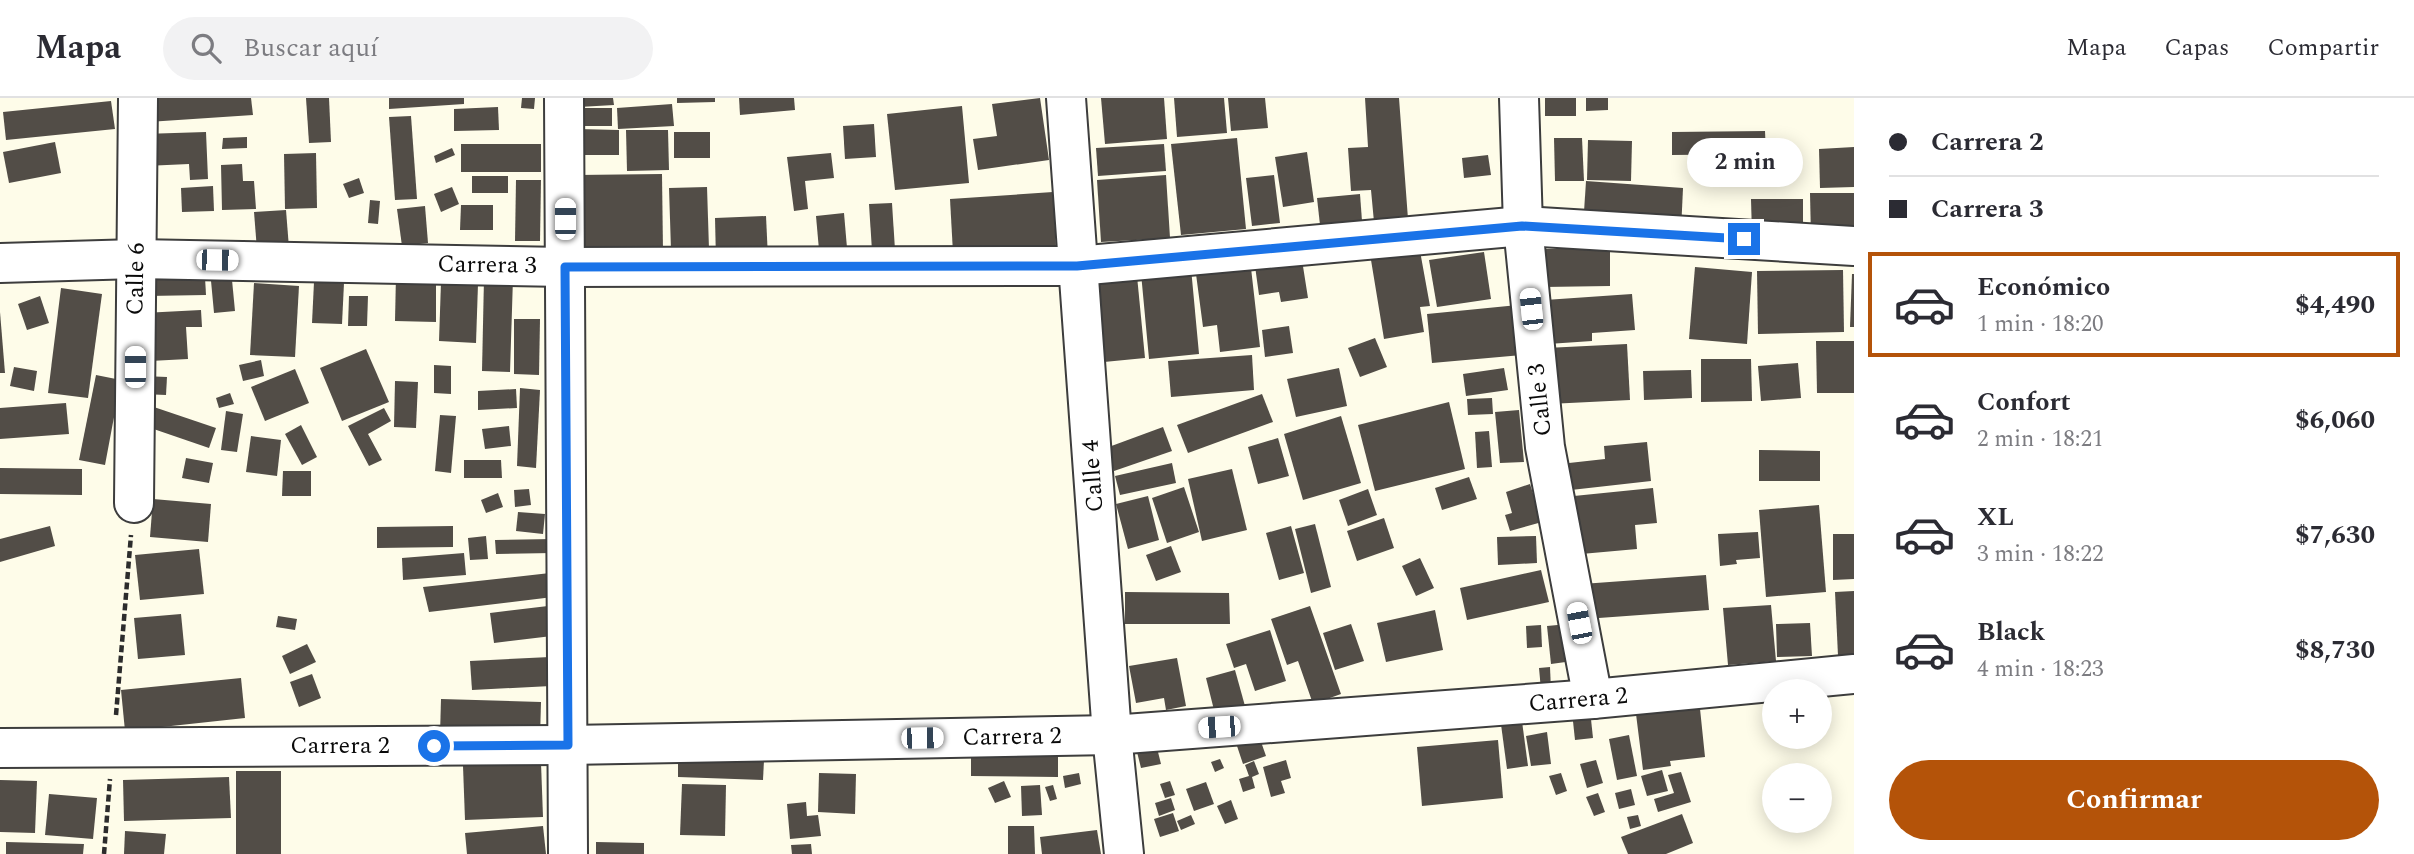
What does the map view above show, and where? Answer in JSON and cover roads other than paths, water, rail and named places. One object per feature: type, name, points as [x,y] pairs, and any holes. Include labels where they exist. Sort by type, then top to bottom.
[{"type":"street","name":"Calle 6","points":[[134,503],[138,98]]},
{"type":"street","points":[[564,98],[568,854]]},
{"type":"street","name":"Calle 4","points":[[1066,98],[1112,735],[1124,854]]},
{"type":"street","name":"Calle 3","points":[[1519,98],[1522,226],[1545,447],[1593,699]]},
{"type":"street","name":"Carrera 3","points":[[0,263],[136,259],[565,267],[1077,266],[1522,226],[1854,246]]},
{"type":"street","name":"Carrera 2","points":[[0,748],[568,745],[1112,735],[1593,699],[1854,674]]}]
